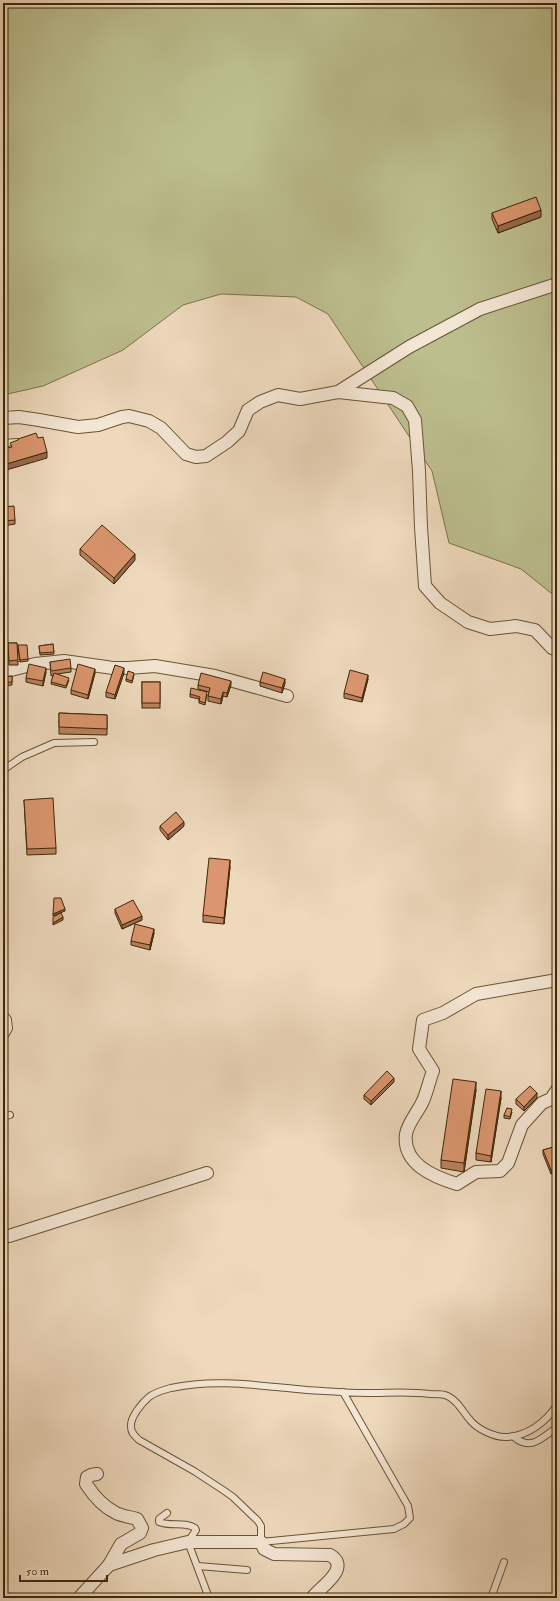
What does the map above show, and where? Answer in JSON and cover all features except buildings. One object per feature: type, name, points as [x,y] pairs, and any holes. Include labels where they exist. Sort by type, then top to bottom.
[{"type":"street","points":[[338,392],[409,347],[480,309],[557,284]]},
{"type":"street","points":[[3,418],[19,417],[78,427],[98,425],[122,417],[134,417],[149,421],[161,428],[186,454],[196,457],[206,456],[227,442],[239,431],[248,410],[260,402],[278,395],[300,399],[338,392],[393,398],[407,406],[415,420],[419,471],[420,527],[425,586],[440,603],[468,622],[490,629],[516,626],[535,630],[552,648],[557,650]]},
{"type":"street","points":[[3,672],[35,664],[64,661],[121,668],[155,666],[215,676],[287,696]]},
{"type":"street","points":[[557,980],[476,994],[442,1013],[424,1020],[419,1049],[433,1071],[422,1102],[406,1133],[408,1149],[412,1157],[422,1168],[434,1176],[457,1184],[476,1172],[500,1171],[508,1162],[522,1125],[542,1103],[551,1099],[557,1090]]},
{"type":"street","points":[[3,1018],[5,1020],[6,1028],[3,1033]]},
{"type":"street","points":[[3,1236],[9,1236],[207,1173]]},
{"type":"street","points":[[79,1598],[109,1565],[121,1544],[140,1533],[142,1528],[137,1519],[117,1514],[101,1502],[90,1490],[86,1484],[87,1478],[96,1474]]},
{"type":"street","points":[[109,1565],[154,1550],[188,1542],[261,1542],[264,1549],[274,1554],[324,1554],[334,1558],[337,1564],[335,1575],[312,1598]]},
{"type":"lane","points":[[3,443],[20,441]]},
{"type":"lane","points":[[3,770],[22,757],[54,743],[94,742]]},
{"type":"lane","points":[[3,1117],[10,1114]]},
{"type":"lane","points":[[343,1392],[408,1506],[410,1518],[404,1524],[394,1529],[261,1542],[261,1526],[258,1520],[233,1497],[194,1471],[139,1440],[133,1434],[131,1428],[135,1415],[141,1405],[150,1396],[161,1390],[188,1384],[222,1383],[343,1392],[407,1392],[444,1395],[452,1398],[471,1422],[482,1429],[504,1437],[513,1436],[534,1428],[544,1422],[557,1405]]},
{"type":"lane","points":[[513,1436],[520,1442],[526,1444],[537,1442],[557,1427]]},
{"type":"lane","points":[[167,1513],[159,1518],[159,1522],[165,1524],[186,1525],[195,1528],[195,1532],[188,1542],[209,1598]]},
{"type":"lane","points":[[491,1598],[504,1562]]},
{"type":"lane","points":[[198,1566],[247,1570]]},
{"type":"green space","points":[[3,3],[557,3],[557,591],[551,593],[521,569],[449,543],[432,471],[328,314],[296,297],[221,294],[183,305],[123,350],[43,386],[3,395]]}]
